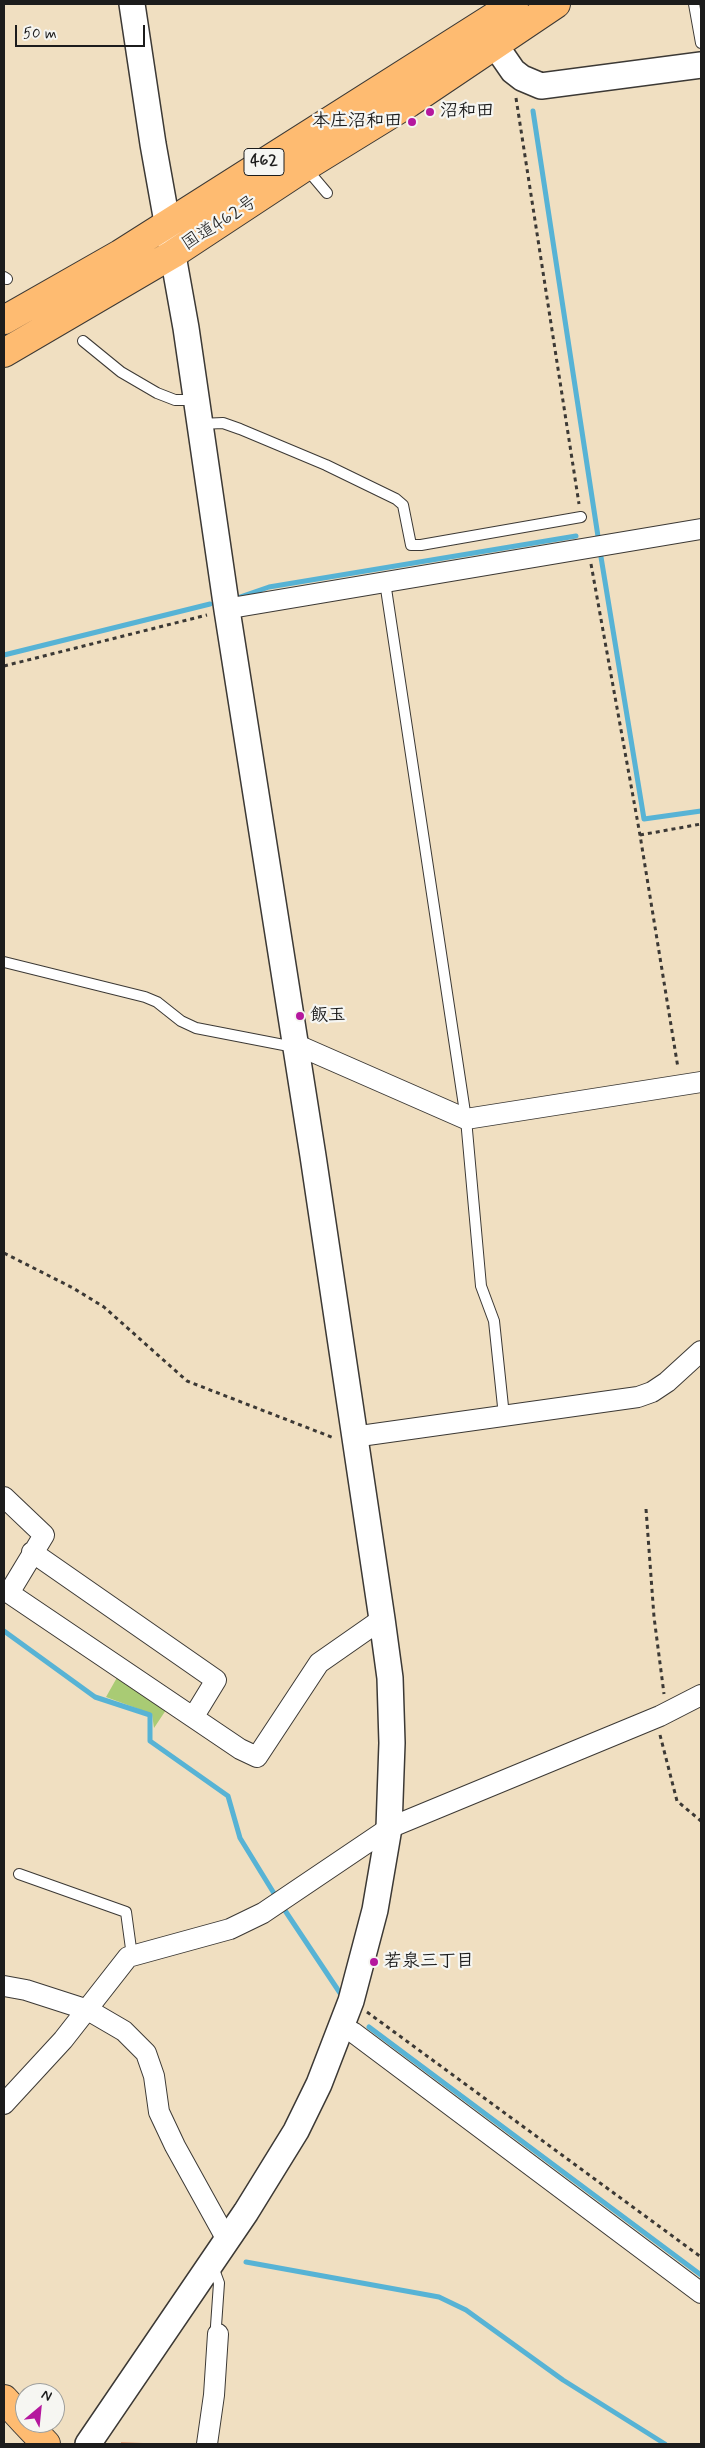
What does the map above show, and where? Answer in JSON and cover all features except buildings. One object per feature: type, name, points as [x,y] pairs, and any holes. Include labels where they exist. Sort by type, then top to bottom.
[{"type":"highway","name":"国道462号","points":[[4,353],[173,254],[305,167],[409,103],[556,4]]},
{"type":"highway","name":"国道462号","points":[[4,320],[120,254],[507,6]]},
{"type":"highway","points":[[4,2399],[15,2412]]},
{"type":"highway","points":[[35,2433],[46,2444]]},
{"type":"street","points":[[88,2444],[212,2264],[296,2131],[343,2027],[375,1910],[389,1828],[392,1734],[390,1678],[382,1619],[313,1156],[294,1047],[198,412],[168,223],[153,144],[132,4]]},
{"type":"street","points":[[495,45],[513,72],[541,86],[701,64]]},
{"type":"street","points":[[227,610],[586,547],[701,529]]},
{"type":"street","points":[[294,1047],[304,1048],[466,1119],[701,1082]]},
{"type":"street","points":[[354,1437],[645,1394],[667,1382],[701,1351]]},
{"type":"street","points":[[4,1497],[44,1535],[32,1552],[10,1593],[240,1749],[257,1757],[319,1663],[382,1619]]},
{"type":"street","points":[[32,1552],[216,1680],[194,1716]]},
{"type":"street","points":[[4,2104],[88,2010],[128,1957],[206,1936],[238,1925],[263,1912],[389,1828],[662,1715],[701,1695]]},
{"type":"street","points":[[4,1986],[26,1990],[88,2010],[124,2031],[146,2052],[154,2076],[159,2112],[175,2146],[227,2240]]},
{"type":"street","points":[[343,2027],[362,2039],[701,2293]]},
{"type":"street","points":[[207,2444],[214,2395],[218,2334]]},
{"type":"lane","points":[[694,4],[701,43]]},
{"type":"lane","points":[[305,167],[327,193]]},
{"type":"lane","points":[[83,340],[121,372],[157,393],[223,423],[326,464],[396,498],[403,505],[411,544],[421,545],[581,517]]},
{"type":"lane","points":[[385,582],[466,1119],[481,1286],[494,1321],[504,1416]]},
{"type":"lane","points":[[4,962],[145,997],[157,1002],[181,1021],[196,1028],[294,1047]]},
{"type":"lane","points":[[19,1874],[126,1912],[132,1956]]},
{"type":"lane","points":[[212,2264],[219,2283],[216,2326],[218,2334]]},
{"type":"path","points":[[522,78],[516,100],[581,517]]},
{"type":"path","points":[[586,547],[640,834],[680,1086]]},
{"type":"path","points":[[4,666],[227,610]]},
{"type":"path","points":[[640,834],[701,824]]},
{"type":"path","points":[[4,1253],[74,1288],[104,1307],[171,1369],[199,1388],[338,1440],[354,1437]]},
{"type":"path","points":[[646,1509],[654,1617],[664,1700],[662,1715],[677,1801],[701,1821]]},
{"type":"path","points":[[351,2001],[701,2257]]},
{"type":"green space","points":[[119,1674],[168,1707],[154,1728],[152,1714],[106,1697]]},
{"type":"waterway","points":[[533,111],[599,543]]},
{"type":"waterway","points":[[240,597],[269,587],[576,536]]},
{"type":"waterway","points":[[600,551],[644,819],[701,811]]},
{"type":"waterway","points":[[4,655],[210,604]]},
{"type":"waterway","points":[[4,1631],[95,1697],[150,1715],[150,1741],[228,1796],[240,1838],[275,1895]]},
{"type":"waterway","points":[[284,1909],[340,1993]]},
{"type":"waterway","points":[[369,2027],[701,2275]]},
{"type":"waterway","points":[[246,2262],[439,2297],[466,2310],[563,2380],[665,2444]]},
{"type":"place","name":"沼和田","points":[[430,112]]},
{"type":"place","name":"本庄沼和田","points":[[412,122]]},
{"type":"place","name":"飯玉","points":[[300,1016]]},
{"type":"place","name":"若泉三丁目","points":[[374,1962]]}]
